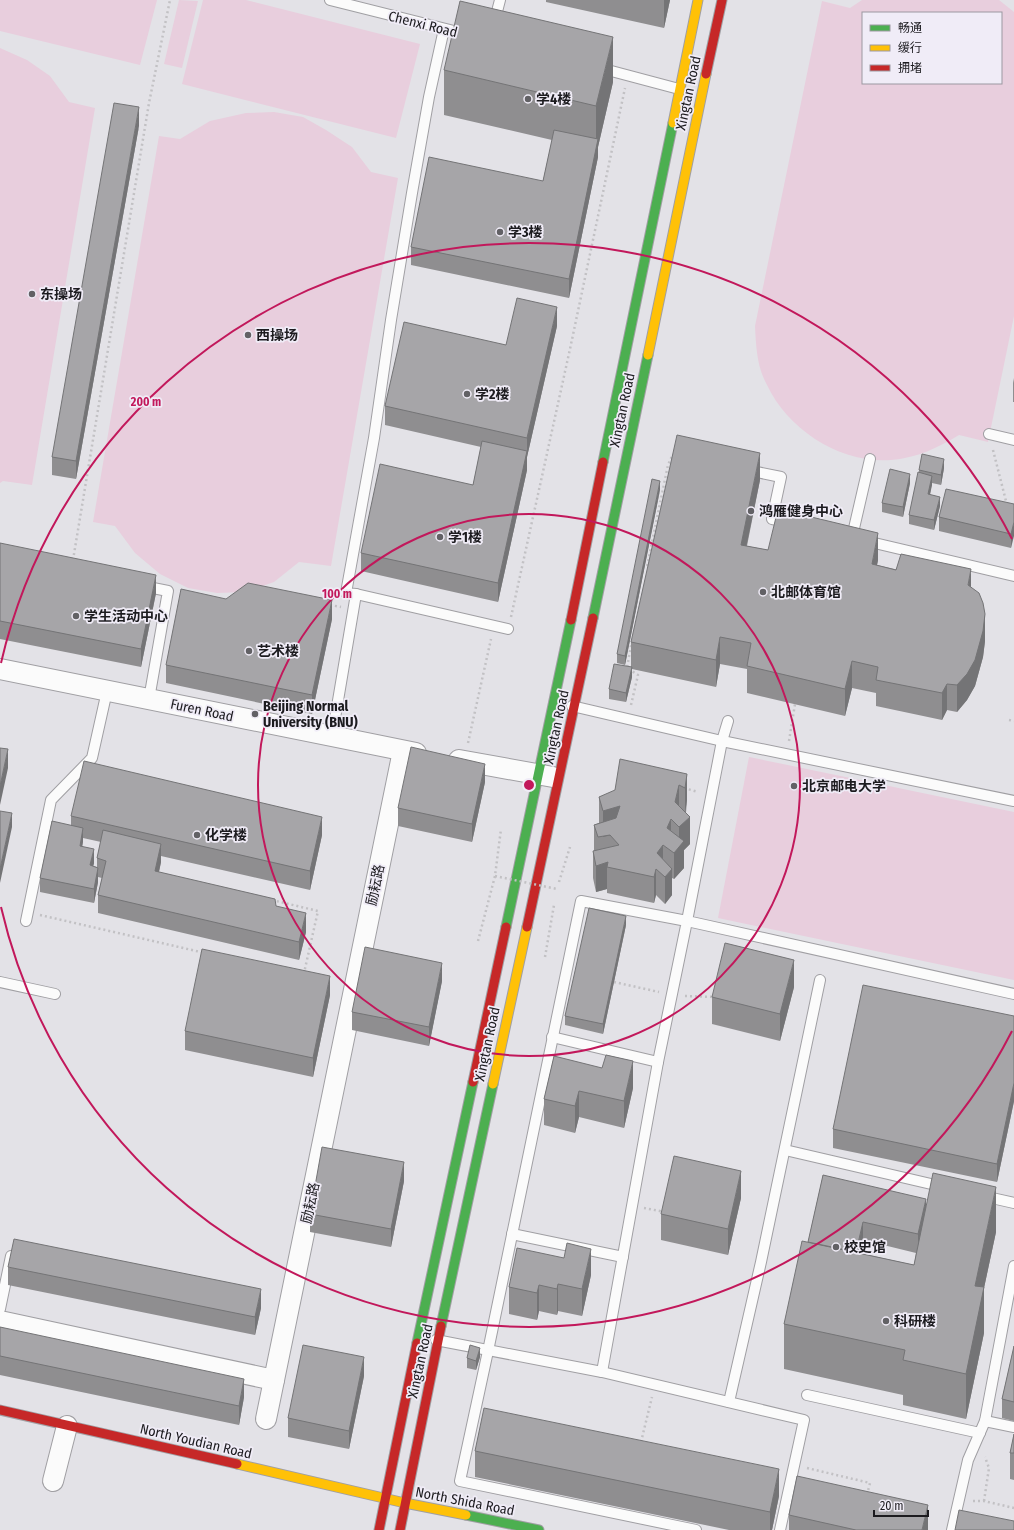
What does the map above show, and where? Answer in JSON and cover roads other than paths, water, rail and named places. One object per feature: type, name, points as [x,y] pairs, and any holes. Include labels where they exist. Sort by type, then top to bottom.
[{"type":"street","name":"Xingtan Road","points":[[379,1530],[418,1336],[554,702],[698,0]]},
{"type":"street","name":"Xingtan Road","points":[[400,1530],[438,1341],[559,778],[722,0]]},
{"type":"street","name":"Furen Road","points":[[0,669],[403,751],[559,778]]},
{"type":"street","name":"励耘路","points":[[266,1419],[403,751]]},
{"type":"street","points":[[0,1321],[274,1380]]},
{"type":"street","name":"North Youdian Road","points":[[0,1410],[386,1499]]},
{"type":"street","points":[[54,1481],[67,1426]]},
{"type":"street","name":"North Shida Road","points":[[386,1499],[539,1530]]},
{"type":"lane","name":"Chenxi Road","points":[[330,0],[474,37]]},
{"type":"lane","points":[[491,34],[500,0]]},
{"type":"lane","points":[[444,29],[429,98],[411,201],[374,438],[346,592],[508,629]]},
{"type":"lane","points":[[590,66],[679,89]]},
{"type":"lane","points":[[989,434],[1014,440]]},
{"type":"lane","points":[[870,459],[848,537],[1014,576]]},
{"type":"lane","points":[[735,467],[781,477],[772,519],[801,525]]},
{"type":"lane","points":[[131,583],[168,592],[149,699]]},
{"type":"lane","points":[[332,736],[356,594]]},
{"type":"lane","points":[[27,917],[51,800],[92,758],[107,691]]},
{"type":"lane","points":[[554,702],[722,741],[1014,801]]},
{"type":"lane","points":[[602,1372],[658,1062],[722,741],[728,722]]},
{"type":"lane","points":[[696,1530],[460,1481],[581,900],[687,921],[1014,994]]},
{"type":"lane","points":[[729,1402],[785,1150],[820,980]]},
{"type":"lane","points":[[0,982],[55,994]]},
{"type":"lane","points":[[552,1037],[658,1062]]},
{"type":"lane","points":[[785,1150],[951,1188]]},
{"type":"lane","points":[[971,1193],[1014,1203]]},
{"type":"lane","points":[[512,1234],[622,1257]]},
{"type":"lane","points":[[0,1309],[13,1248]]},
{"type":"lane","points":[[952,1530],[968,1460],[985,1420],[1014,1266]]},
{"type":"lane","points":[[418,1336],[488,1351],[602,1372],[804,1420],[780,1530]]},
{"type":"lane","points":[[807,1395],[980,1433]]},
{"type":"lane","points":[[985,1420],[1014,1427]]},
{"type":"place","name":"学4楼","points":[[528,99]]},
{"type":"place","name":"学3楼","points":[[500,232]]},
{"type":"place","name":"东操场","points":[[32,294]]},
{"type":"place","name":"西操场","points":[[248,335]]},
{"type":"place","name":"学2楼","points":[[467,394]]},
{"type":"place","name":"鸿雁健身中心","points":[[751,511]]},
{"type":"place","name":"学1楼","points":[[440,537]]},
{"type":"place","name":"北邮体育馆","points":[[763,592]]},
{"type":"place","name":"学生活动中心","points":[[76,616]]},
{"type":"place","name":"艺术楼","points":[[249,651]]},
{"type":"place","name":"Beijing Normal University (BNU)","points":[[255,714]]},
{"type":"place","name":"北京邮电大学","points":[[794,786]]},
{"type":"place","name":"化学楼","points":[[197,835]]},
{"type":"place","name":"校史馆","points":[[836,1247]]},
{"type":"place","name":"科研楼","points":[[886,1321]]}]
